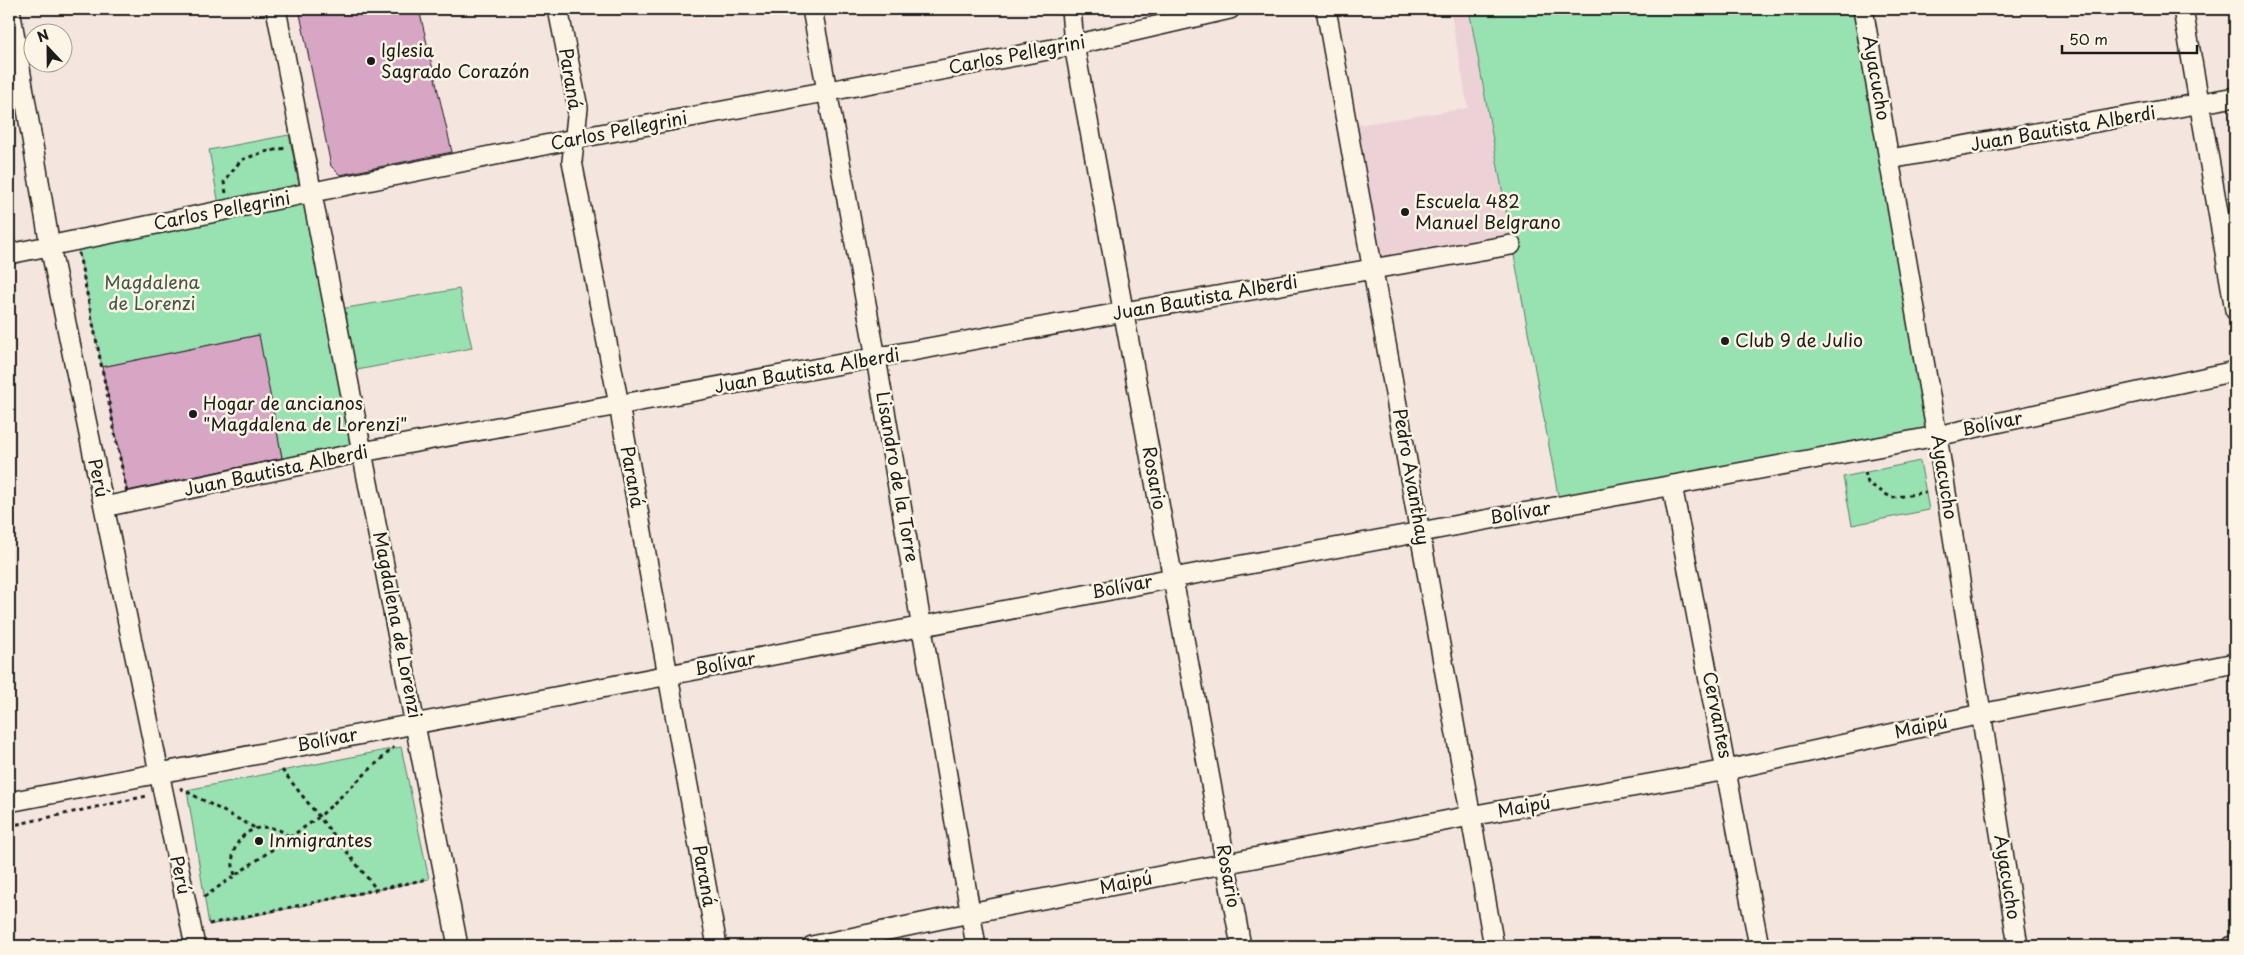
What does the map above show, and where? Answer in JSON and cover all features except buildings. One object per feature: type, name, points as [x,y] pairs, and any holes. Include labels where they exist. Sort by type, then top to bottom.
[{"type":"street","name":"Perú","points":[[10,9],[50,246],[159,774],[172,791],[194,946]]},
{"type":"street","name":"Magdalena de Lorenzi","points":[[276,9],[458,946]]},
{"type":"street","name":"Paraná","points":[[558,9],[578,108],[572,161],[619,405],[717,946]]},
{"type":"street","name":"Lisandro de la Torre","points":[[812,9],[923,625],[976,946]]},
{"type":"street","name":"Rosario","points":[[1071,9],[1074,45],[1241,946]]},
{"type":"street","name":"Carlos Pellegrini","points":[[9,254],[574,139],[1074,45],[1230,9]]},
{"type":"street","name":"Pedro Avanthay","points":[[1326,9],[1494,946]]},
{"type":"street","name":"Ayacucho","points":[[1864,9],[1937,436],[2018,946]]},
{"type":"street","points":[[2183,9],[2235,310]]},
{"type":"street","name":"Juan Bautista Alberdi","points":[[1890,159],[2235,97]]},
{"type":"street","name":"Juan Bautista Alberdi","points":[[104,507],[362,452],[1124,312],[1512,245]]},
{"type":"street","name":"Bolívar","points":[[9,802],[923,625],[1937,436],[2235,371]]},
{"type":"street","name":"Cervantes","points":[[1672,485],[1759,946]]},
{"type":"street","name":"Maipú","points":[[812,946],[970,913],[1470,816],[1727,770],[1981,714],[2235,663]]},
{"type":"path","points":[[226,199],[224,182],[241,160],[264,152],[292,147]]},
{"type":"path","points":[[309,199],[357,447],[127,494],[77,244],[309,199]]},
{"type":"path","points":[[1865,472],[1868,483],[1892,498],[1926,492]]},
{"type":"path","points":[[204,898],[319,817],[396,746]]},
{"type":"path","points":[[272,772],[291,768]]},
{"type":"path","points":[[282,770],[377,890]]},
{"type":"path","points":[[159,774],[172,791],[183,798]]},
{"type":"path","points":[[9,826],[190,787]]},
{"type":"path","points":[[172,791],[255,828],[273,827],[290,837]]},
{"type":"path","points":[[235,875],[232,858],[234,850],[243,836],[255,828]]},
{"type":"path","points":[[207,916],[209,925],[377,890],[429,879],[427,870]]},
{"type":"path","points":[[202,888],[206,906]]},
{"type":"shaded area","points":[[1450,9],[1469,9],[1511,245],[1378,262],[1357,125],[1468,108]]},
{"type":"green space","name":"Club 9 de Julio","points":[[1469,9],[1855,9],[1937,436],[1560,506]]},
{"type":"green space","points":[[289,135],[300,190],[219,205],[209,150]]},
{"type":"green space","name":"Magdalena de Lorenzi","points":[[309,199],[357,447],[283,462],[258,335],[102,367],[77,244]]},
{"type":"green space","points":[[459,289],[472,348],[352,371],[340,309]]},
{"type":"green space","points":[[1920,461],[1929,510],[1852,525],[1843,477]]},
{"type":"green space","points":[[401,747],[429,879],[209,925],[187,790]]},
{"type":"place","name":"Iglesia Sagrado Corazón","points":[[371,61]]},
{"type":"place","name":"Escuela 482 Manuel Belgrano","points":[[1405,212]]},
{"type":"place","name":"Club 9 de Julio","points":[[1725,341]]},
{"type":"place","name":"Hogar de ancianos \"Magdalena de Lorenzi\"","points":[[193,414]]},
{"type":"place","name":"Inmigrantes","points":[[259,841]]}]
